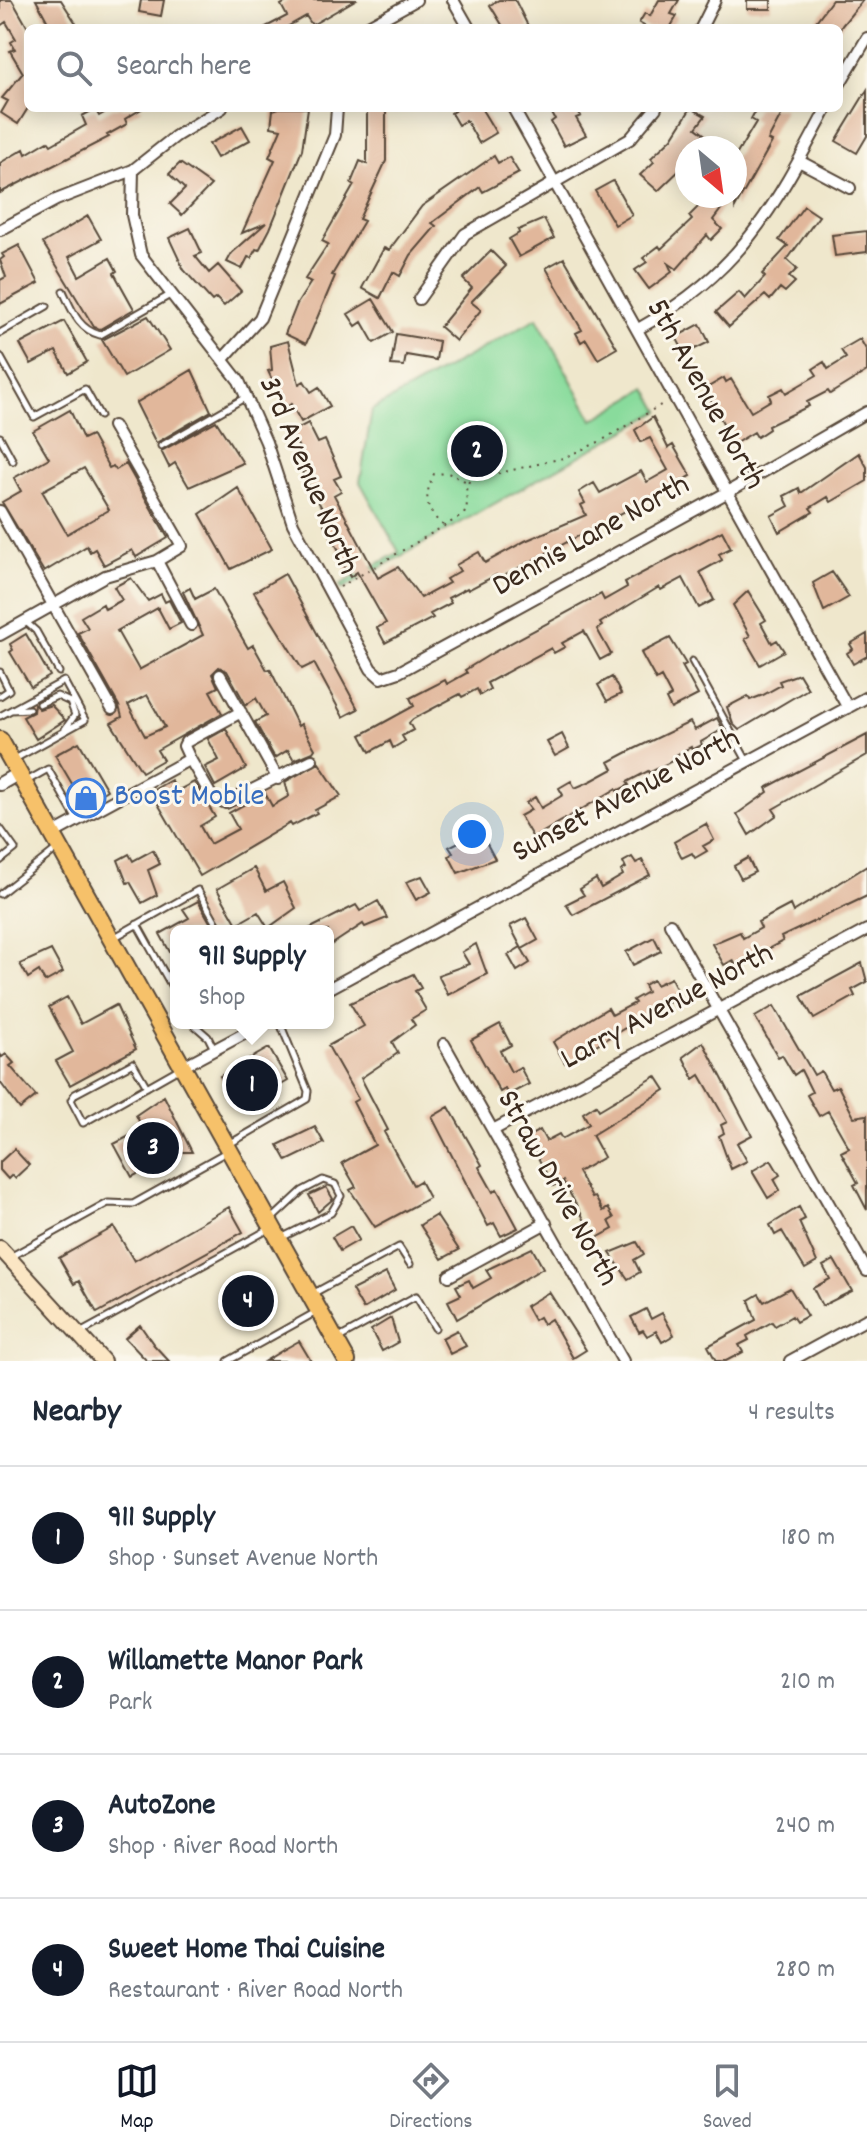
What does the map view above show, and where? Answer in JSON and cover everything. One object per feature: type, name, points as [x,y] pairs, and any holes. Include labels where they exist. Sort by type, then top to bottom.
[{"type":"main road","points":[[0,740],[319,1311],[343,1360]]},
{"type":"main road","points":[[5,1253],[103,1361]]},
{"type":"street","points":[[372,24],[416,0]]},
{"type":"street","points":[[453,0],[467,24]]},
{"type":"street","points":[[703,24],[715,0]]},
{"type":"street","points":[[843,78],[867,38]]},
{"type":"street","points":[[0,230],[56,200],[133,170],[176,136],[215,112]]},
{"type":"street","points":[[224,358],[248,334],[269,298],[335,135],[337,112]]},
{"type":"street","name":"5th Avenue North","points":[[515,112],[848,708]]},
{"type":"street","points":[[419,299],[465,234],[630,139],[653,112]]},
{"type":"street","points":[[638,329],[694,294],[739,253],[766,217],[825,112]]},
{"type":"street","points":[[799,161],[850,188]]},
{"type":"street","name":"3rd Avenue North","points":[[133,170],[134,234],[149,270],[224,358],[247,397],[266,442],[293,524],[371,669],[381,678]]},
{"type":"street","name":"Dennis Lane North","points":[[381,678],[399,672],[728,492],[867,412]]},
{"type":"street","points":[[0,635],[105,576],[157,561],[182,546],[113,426]]},
{"type":"street","points":[[0,511],[112,709]]},
{"type":"street","points":[[157,561],[191,625]]},
{"type":"street","points":[[220,675],[278,779]]},
{"type":"street","name":"Sunset Avenue North","points":[[334,986],[867,697]]},
{"type":"street","points":[[241,712],[186,742],[184,746],[212,797],[221,803],[278,779],[312,760]]},
{"type":"street","points":[[56,840],[77,820],[190,759]]},
{"type":"street","points":[[0,784],[18,772]]},
{"type":"street","points":[[670,924],[867,1271]]},
{"type":"street","name":"Larry Avenue North","points":[[493,1130],[867,930]]},
{"type":"street","points":[[182,1067],[215,1050],[245,1029]]},
{"type":"street","name":"Straw Drive North","points":[[444,1044],[623,1361]]},
{"type":"street","points":[[449,1276],[546,1223]]},
{"type":"street","points":[[790,1361],[867,1319]]},
{"type":"lane","points":[[63,291],[75,317],[91,332],[100,335],[170,295]]},
{"type":"lane","points":[[0,333],[47,306]]},
{"type":"lane","points":[[0,356],[34,417],[85,389],[100,416]]},
{"type":"lane","points":[[161,446],[247,397]]},
{"type":"lane","points":[[1,441],[13,461]]},
{"type":"lane","points":[[26,621],[36,631],[59,672]]},
{"type":"lane","points":[[692,661],[748,762]]},
{"type":"lane","points":[[0,672],[9,690],[0,696]]},
{"type":"lane","points":[[0,716],[64,681],[85,720],[62,733],[18,772]]},
{"type":"lane","points":[[39,704],[57,696],[70,702],[75,715],[62,733]]},
{"type":"lane","points":[[10,710],[29,709]]},
{"type":"lane","points":[[18,772],[48,769],[77,820]]},
{"type":"lane","points":[[0,828],[15,849],[0,861]]},
{"type":"lane","points":[[0,894],[56,840]]},
{"type":"lane","points":[[111,939],[198,890],[218,925]]},
{"type":"lane","points":[[137,924],[170,983]]},
{"type":"lane","points":[[199,1029],[215,1050]]},
{"type":"lane","points":[[5,1253],[108,1203],[133,1204],[307,1099],[308,1091],[282,1029]]},
{"type":"lane","points":[[147,1087],[133,1063],[75,1094],[71,1100],[83,1123],[147,1087],[182,1067]]},
{"type":"lane","points":[[79,1334],[273,1229],[331,1213],[341,1196],[335,1184],[323,1180],[313,1185],[273,1229]]},
{"type":"lane","points":[[310,1295],[399,1247],[410,1264]]},
{"type":"lane","points":[[335,1340],[416,1296],[435,1328]]},
{"type":"lane","points":[[229,1361],[319,1311]]},
{"type":"path","points":[[444,526],[431,514],[426,499],[435,469],[467,482],[477,477],[532,468],[601,441],[675,397]]},
{"type":"path","points":[[329,593],[466,512],[467,482]]},
{"type":"green space","points":[[537,318],[593,420],[647,388],[660,411],[342,589],[340,585],[399,552],[360,482],[372,410]]},
{"type":"building","points":[[0,0],[12,0],[26,24],[26,112],[18,124],[1,113],[8,101],[2,98],[23,73],[10,51],[15,49],[11,42],[16,39],[6,22],[0,26]]},
{"type":"building","points":[[36,0],[61,0],[76,24],[49,24]]},
{"type":"building","points":[[141,0],[164,0],[161,16],[139,12]]},
{"type":"building","points":[[290,0],[355,0],[314,24],[306,16],[292,24],[272,24],[287,16],[281,5]]},
{"type":"building","points":[[499,0],[515,0],[527,24],[502,24],[490,5]]},
{"type":"building","points":[[659,0],[679,0],[671,14],[677,16],[672,24],[639,23],[645,13],[650,16]]},
{"type":"building","points":[[747,0],[771,0],[771,9],[747,9]]},
{"type":"building","points":[[832,0],[863,0],[843,24],[814,24]]},
{"type":"building","points":[[867,90],[867,136],[857,153],[836,141]]},
{"type":"building","points":[[89,112],[97,112],[99,116],[106,112],[136,112],[125,119],[127,124],[107,135],[109,137],[0,193],[0,163],[24,149],[26,154],[48,141],[51,145],[86,125],[82,116]]},
{"type":"building","points":[[273,112],[307,112],[302,150],[270,229],[259,250],[256,249],[251,258],[248,257],[242,269],[227,262],[232,253],[266,223],[242,233],[275,160],[269,157],[281,129],[271,127]]},
{"type":"building","points":[[367,112],[386,112],[386,161],[359,219],[364,221],[332,275],[335,276],[306,344],[285,334],[297,304],[311,282],[305,279],[328,244],[322,241],[354,185],[351,183],[360,161],[367,164]]},
{"type":"building","points":[[483,112],[496,133],[479,143],[466,120],[458,125],[451,113]]},
{"type":"building","points":[[551,112],[578,112],[581,116],[576,118],[586,135],[564,146],[551,122],[555,119]]},
{"type":"building","points":[[688,112],[705,116],[696,128],[704,134],[702,136],[675,136],[675,175],[658,191],[640,175],[654,162],[651,158],[672,138]]},
{"type":"building","points":[[755,112],[783,112],[768,140],[772,142],[747,187],[747,137],[756,122],[751,119]]},
{"type":"building","points":[[242,126],[250,140],[217,158],[209,144]]},
{"type":"building","points":[[494,156],[498,163],[509,157],[519,173],[483,192],[480,187],[432,223],[436,226],[411,255],[400,276],[393,272],[380,298],[362,288],[384,248],[389,250],[422,206]]},
{"type":"building","points":[[180,163],[211,185],[182,215],[170,204],[185,189],[169,174]]},
{"type":"building","points":[[613,181],[632,215],[615,225],[595,191]]},
{"type":"building","points":[[804,206],[819,216],[787,260],[797,269],[789,277],[795,282],[785,292],[780,288],[770,300],[765,295],[729,327],[716,312],[739,292],[745,299],[765,277],[762,274],[788,246],[779,240]]},
{"type":"building","points":[[697,208],[722,208],[713,220],[722,229],[711,240],[707,235],[677,269],[668,263],[672,272],[649,289],[635,270],[647,262],[643,258],[659,246],[661,249],[692,220],[689,216]]},
{"type":"building","points":[[88,216],[101,239],[69,257],[79,276],[110,258],[117,271],[114,273],[134,309],[100,329],[94,327],[43,243]]},
{"type":"building","points":[[544,219],[554,238],[519,257],[509,239],[519,233],[518,230]]},
{"type":"building","points":[[190,228],[202,253],[195,256],[209,273],[218,265],[241,291],[224,306],[216,298],[212,301],[184,270],[169,238]]},
{"type":"building","points":[[867,231],[867,252],[835,256],[832,235]]},
{"type":"building","points":[[19,245],[39,283],[0,304],[0,280],[6,277],[0,260],[4,257],[2,254]]},
{"type":"building","points":[[491,251],[506,266],[471,302],[481,310],[456,341],[440,327],[472,288],[463,279]]},
{"type":"building","points":[[564,258],[617,348],[598,359],[586,339],[581,342],[576,333],[582,330],[546,268]]},
{"type":"building","points":[[373,299],[393,332],[374,343],[362,322],[356,326],[348,314]]},
{"type":"building","points":[[148,316],[170,350],[124,377],[102,340]]},
{"type":"building","points":[[64,321],[87,362],[68,373],[56,351],[31,364],[20,344]]},
{"type":"building","points":[[700,324],[709,342],[685,354],[676,337]]},
{"type":"building","points":[[396,334],[439,341],[436,360],[406,355],[404,366],[391,365]]},
{"type":"building","points":[[860,339],[867,351],[867,371],[830,394],[828,391],[807,402],[809,406],[768,426],[769,429],[757,437],[754,432],[734,444],[705,389],[724,378],[726,382],[731,379],[751,412],[771,400],[769,395],[783,388],[786,393],[817,375],[813,369],[824,362],[828,369],[846,358],[841,350]]},
{"type":"building","points":[[288,341],[299,384],[304,381],[311,392],[319,387],[330,406],[301,422],[291,404],[285,408],[268,371],[272,370],[270,346]]},
{"type":"building","points":[[192,370],[211,411],[156,443],[136,403]]},
{"type":"building","points":[[70,410],[83,439],[91,435],[109,468],[113,466],[116,470],[126,464],[168,538],[136,557],[132,550],[104,565],[95,549],[90,552],[87,546],[44,572],[2,502],[21,491],[14,478],[49,458],[33,431]],"holes":[[[84,468],[109,510],[67,534],[42,491]]]},
{"type":"building","points":[[653,417],[668,448],[673,445],[691,476],[498,579],[496,575],[448,598],[451,603],[430,614],[433,618],[385,643],[377,628],[386,623],[357,572],[350,577],[338,556],[341,554],[324,524],[329,521],[302,472],[305,471],[296,454],[301,452],[291,432],[308,423],[318,443],[325,440],[341,476],[334,479],[341,491],[334,495],[378,578],[398,567],[421,598],[449,583],[446,579],[460,571],[456,565],[479,552],[485,563],[525,541],[586,515],[581,505],[585,503],[579,492],[594,483],[600,493],[641,471],[647,482],[668,470],[650,438],[641,442],[635,430]]},
{"type":"building","points":[[216,421],[243,463],[189,487],[175,463],[169,467],[161,451]]},
{"type":"building","points":[[859,453],[867,467],[867,481],[831,502],[828,497],[810,508],[813,512],[779,532],[771,516],[789,506],[784,496],[799,488],[801,493]]},
{"type":"building","points":[[238,488],[272,549],[231,569],[200,514]]},
{"type":"building","points":[[722,531],[731,548],[719,554],[722,560],[700,572],[714,600],[699,608],[683,578],[661,590],[659,587],[600,623],[602,626],[597,629],[611,654],[600,660],[584,631],[562,643],[565,647],[554,653],[551,648],[487,683],[490,689],[480,695],[477,689],[462,697],[460,694],[413,719],[409,723],[413,730],[402,736],[405,741],[393,748],[390,741],[370,752],[361,735],[414,706],[410,698],[445,680],[447,684],[494,652],[601,594],[604,600],[627,587],[625,582]]},
{"type":"building","points":[[832,572],[849,597],[824,611],[813,583]]},
{"type":"building","points":[[285,574],[358,709],[343,717],[314,663],[302,669],[254,592]]},
{"type":"building","points":[[131,578],[148,601],[161,594],[165,602],[169,600],[181,623],[169,629],[158,608],[117,631],[139,670],[203,635],[183,592],[190,588],[195,599],[214,589],[248,648],[253,645],[267,670],[270,669],[298,726],[301,724],[315,749],[313,752],[294,760],[288,750],[275,758],[255,722],[266,716],[256,698],[246,705],[227,671],[219,667],[212,674],[218,687],[210,691],[222,713],[157,750],[163,760],[142,772],[111,723],[122,717],[119,706],[78,633],[88,628],[81,617],[103,604],[105,609],[122,600],[114,587]],"holes":[[[147,695],[165,727],[145,736],[128,705]]]},
{"type":"building","points":[[748,591],[766,620],[761,623],[772,643],[777,640],[784,651],[760,665],[745,639],[750,636],[733,605]]},
{"type":"building","points":[[26,634],[50,676],[31,687],[10,652],[13,650],[10,644]]},
{"type":"building","points":[[867,634],[867,656],[853,664],[847,653],[853,649],[850,644]]},
{"type":"building","points":[[670,638],[686,664],[682,666],[698,695],[671,709],[666,699],[671,696],[661,677],[656,680],[641,653]]},
{"type":"building","points":[[799,674],[808,689],[739,730],[733,724],[727,707],[748,696],[750,700],[763,695],[781,685],[779,681]]},
{"type":"building","points":[[612,677],[621,694],[607,701],[598,685]]},
{"type":"building","points":[[34,704],[39,709],[51,705],[65,720],[36,739],[23,717],[33,712]]},
{"type":"building","points":[[717,718],[723,729],[701,742],[702,745],[672,757],[674,760],[627,782],[629,785],[616,789],[533,838],[520,816],[531,810],[526,803],[535,797],[541,808],[563,795],[559,788],[571,781],[575,788],[613,769],[609,762],[628,752],[690,722],[695,730]]},
{"type":"building","points":[[226,729],[246,768],[215,786],[205,767],[219,760],[208,739]]},
{"type":"building","points":[[562,734],[569,748],[555,756],[547,742]]},
{"type":"building","points":[[867,735],[867,755],[773,809],[777,815],[749,835],[737,814],[768,792],[766,788]]},
{"type":"building","points":[[79,742],[107,790],[84,804],[55,755]]},
{"type":"building","points":[[319,763],[341,796],[315,810],[317,813],[292,826],[290,823],[200,876],[154,797],[158,794],[155,789],[171,780],[177,791],[194,782],[215,817],[200,826],[210,844],[238,829],[229,813],[265,793],[272,806],[289,796],[285,782]]},
{"type":"building","points":[[706,824],[714,840],[703,846],[707,851],[695,858],[692,853],[682,858],[674,842]]},
{"type":"building","points":[[480,831],[495,859],[458,873],[449,856],[453,853],[449,847]]},
{"type":"building","points":[[153,850],[160,864],[148,870],[157,895],[142,903],[130,882],[127,883],[118,860],[129,854],[133,861]]},
{"type":"building","points":[[632,857],[636,863],[642,860],[650,875],[573,915],[566,904],[584,895],[580,889],[596,879],[601,888],[623,875],[621,871],[626,868],[623,862]]},
{"type":"building","points":[[748,858],[755,872],[741,879],[734,866]]},
{"type":"building","points":[[867,866],[867,896],[781,937],[783,941],[736,966],[733,960],[724,965],[712,944],[740,932],[743,938],[761,928],[758,922],[790,905],[793,912]]},
{"type":"building","points":[[254,868],[266,891],[283,882],[296,908],[272,925],[266,925],[258,912],[237,924],[217,889]]},
{"type":"building","points":[[422,876],[431,892],[416,900],[406,882]]},
{"type":"building","points":[[198,901],[212,925],[176,925],[189,918],[183,909]]},
{"type":"building","points":[[378,901],[387,918],[365,927],[363,924],[334,943],[334,925],[317,925],[356,905],[360,911]]},
{"type":"building","points":[[526,918],[538,940],[522,949],[510,926]]},
{"type":"building","points":[[170,928],[170,952],[160,934]]},
{"type":"building","points":[[654,937],[661,951],[633,965],[626,952]]},
{"type":"building","points":[[476,944],[487,974],[448,995],[438,975],[469,964],[462,952]]},
{"type":"building","points":[[521,947],[530,963],[517,971],[508,955]]},
{"type":"building","points":[[51,950],[63,972],[45,982],[39,971],[28,978],[20,964]]},
{"type":"building","points":[[862,963],[867,982],[852,990],[855,996],[814,1019],[801,996]]},
{"type":"building","points":[[413,974],[421,988],[415,991],[426,1010],[411,1019],[415,1025],[392,1042],[398,1053],[361,1078],[388,1130],[384,1132],[413,1185],[420,1181],[429,1198],[375,1227],[350,1190],[356,1187],[342,1163],[375,1145],[353,1102],[358,1099],[328,1046],[364,1026],[350,1003]]},
{"type":"building","points":[[671,978],[680,996],[565,1063],[553,1042],[608,1008],[612,1015],[635,1003],[633,1000],[647,992],[644,985],[653,980],[656,985]]},
{"type":"building","points":[[67,997],[81,1024],[116,1005],[136,1049],[70,1085],[56,1061],[73,1052],[49,1007]]},
{"type":"building","points":[[774,1006],[814,1075],[821,1071],[831,1089],[838,1086],[854,1117],[867,1115],[867,1210],[854,1185],[858,1183],[841,1152],[849,1148],[828,1111],[819,1116],[807,1095],[812,1092],[801,1070],[794,1075],[782,1055],[778,1057],[755,1017]]},
{"type":"building","points":[[500,1024],[511,1045],[500,1051],[511,1072],[520,1067],[529,1084],[508,1095],[505,1089],[500,1092],[471,1040]]},
{"type":"building","points":[[703,1042],[752,1135],[737,1143],[747,1161],[731,1169],[719,1136],[724,1133],[721,1125],[727,1122],[700,1075],[694,1079],[683,1057]]},
{"type":"building","points":[[269,1048],[288,1081],[239,1109],[220,1076]]},
{"type":"building","points":[[0,1054],[2,1057],[6,1054],[14,1063],[10,1066],[36,1096],[20,1109],[0,1082]]},
{"type":"building","points":[[656,1076],[665,1090],[592,1135],[604,1157],[578,1172],[592,1198],[595,1197],[603,1211],[608,1208],[614,1218],[609,1221],[613,1229],[595,1239],[563,1181],[553,1186],[527,1137],[540,1130],[546,1141],[559,1134],[562,1139],[589,1124],[583,1113],[596,1105],[599,1110]]},
{"type":"building","points":[[164,1096],[192,1152],[178,1152],[132,1177],[114,1144],[143,1129],[136,1115]]},
{"type":"building","points":[[449,1107],[482,1165],[479,1167],[493,1192],[497,1189],[518,1228],[501,1236],[494,1223],[488,1226],[432,1117]]},
{"type":"building","points":[[315,1127],[324,1143],[287,1161],[278,1145]]},
{"type":"building","points":[[14,1149],[29,1165],[15,1178],[12,1175],[8,1179],[0,1170],[0,1162]]},
{"type":"building","points":[[771,1160],[780,1175],[774,1179],[780,1190],[768,1198],[752,1171]]},
{"type":"building","points":[[326,1187],[333,1199],[318,1212],[309,1195]]},
{"type":"building","points":[[229,1207],[243,1232],[97,1313],[79,1281],[74,1284],[59,1258],[114,1227],[134,1261]]},
{"type":"building","points":[[799,1207],[805,1219],[799,1222],[817,1262],[805,1269],[782,1231],[775,1235],[770,1225]]},
{"type":"building","points":[[436,1215],[459,1250],[442,1259],[420,1225]]},
{"type":"building","points":[[351,1226],[359,1240],[340,1251],[332,1237]]},
{"type":"building","points":[[637,1242],[644,1254],[634,1260],[640,1272],[628,1279],[610,1253]]},
{"type":"building","points":[[532,1248],[543,1268],[457,1319],[448,1301],[461,1295],[456,1286],[469,1280],[473,1288],[491,1278],[486,1270]]},
{"type":"building","points":[[834,1260],[852,1291],[822,1306],[813,1288],[830,1279],[823,1266]]},
{"type":"building","points":[[386,1273],[395,1290],[363,1309],[352,1290]]},
{"type":"building","points":[[252,1286],[263,1305],[233,1322],[227,1312],[239,1305],[234,1296]]},
{"type":"building","points":[[790,1288],[807,1316],[796,1322],[792,1316],[775,1326],[772,1322],[747,1336],[749,1340],[739,1345],[743,1352],[726,1361],[716,1361],[708,1346],[756,1320],[749,1300],[759,1294],[764,1302]]},
{"type":"building","points":[[549,1292],[586,1350],[573,1358],[551,1319],[543,1324],[539,1317],[534,1320],[526,1306]]},
{"type":"building","points":[[646,1309],[651,1319],[662,1313],[674,1335],[662,1342],[656,1331],[647,1336],[643,1330],[639,1332],[631,1317]]},
{"type":"building","points":[[391,1318],[398,1342],[382,1351],[371,1330]]},
{"type":"building","points":[[140,1325],[169,1361],[147,1361],[125,1338]]},
{"type":"building","points":[[457,1330],[466,1346],[450,1354],[442,1338]]},
{"type":"building","points":[[299,1341],[311,1361],[265,1361],[283,1350]]},
{"type":"place","name":"Willamette Manor Park","points":[[477,451]]},
{"type":"place","name":"Boost Mobile","points":[[86,798]]},
{"type":"place","name":"911 Supply","points":[[252,1085]]},
{"type":"place","name":"AutoZone","points":[[153,1148]]},
{"type":"place","name":"Sweet Home Thai Cuisine","points":[[248,1301]]}]
